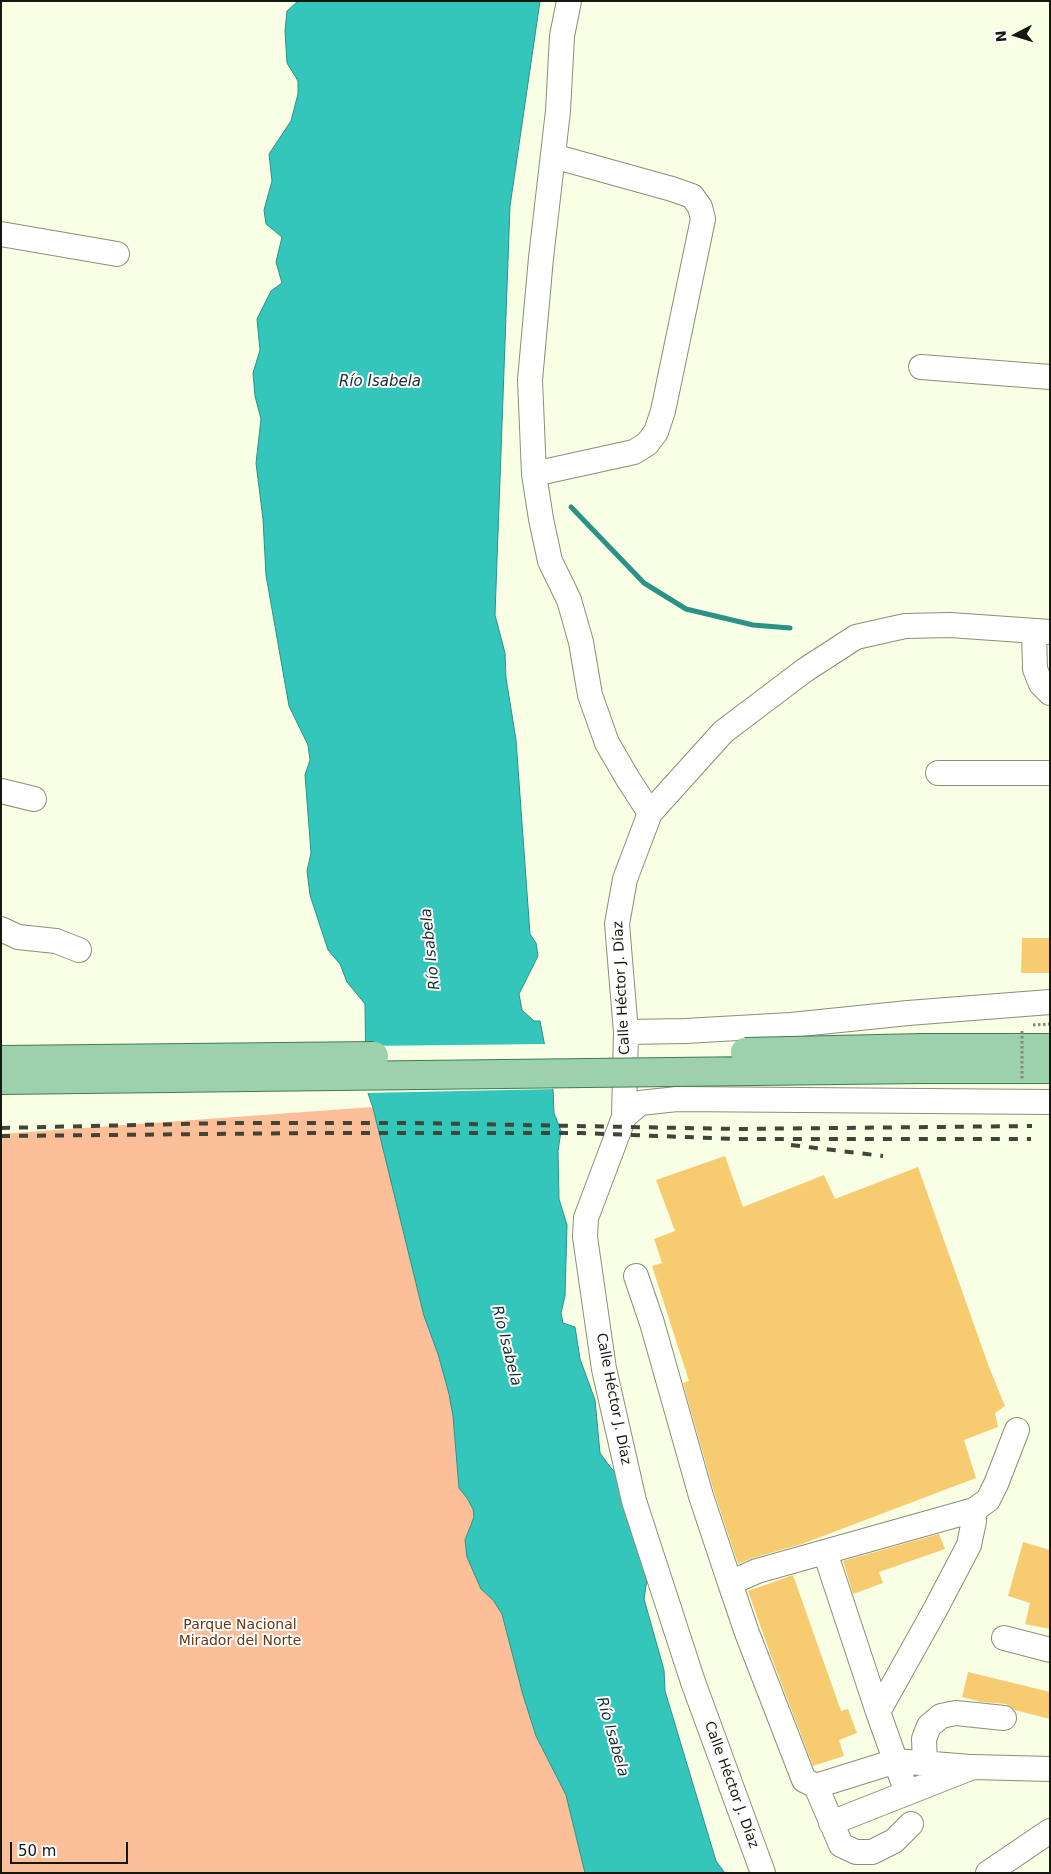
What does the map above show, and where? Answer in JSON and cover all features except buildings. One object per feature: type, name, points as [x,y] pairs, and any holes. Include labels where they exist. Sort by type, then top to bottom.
[{"type":"main road","points":[[1,1080],[923,1058],[1050,1048]]},
{"type":"main road","points":[[1,1060],[641,1054],[923,1058],[1039,1074]]},
{"type":"street","points":[[569,1],[562,36],[553,156],[530,380],[534,474],[550,561],[569,600],[581,642],[590,695],[607,743],[650,813]]},
{"type":"street","points":[[534,474],[634,452],[647,444],[656,432],[663,411],[703,219],[700,207],[692,196],[672,188],[553,156]]},
{"type":"street","points":[[1,234],[117,254]]},
{"type":"street","points":[[921,367],[1050,377]]},
{"type":"street","name":"Calle Héctor J. Díaz","points":[[763,1873],[693,1682],[634,1501],[604,1369],[585,1237],[586,1218],[624,1117],[626,1032],[617,924],[625,879],[650,813],[723,732],[805,670],[856,637],[905,626],[950,625],[1042,632]]},
{"type":"street","points":[[1042,632],[1035,669],[1041,684],[1050,693]]},
{"type":"street","points":[[938,773],[1050,773]]},
{"type":"street","points":[[1,791],[34,799]]},
{"type":"street","points":[[1,929],[18,937],[56,942],[79,950]]},
{"type":"street","points":[[626,1032],[685,1032],[791,1026],[908,1013],[1050,1002]]},
{"type":"street","points":[[624,1117],[640,1103],[677,1099],[1050,1102]]},
{"type":"street","points":[[636,1276],[652,1323],[701,1496],[746,1633],[804,1780],[816,1786],[841,1844],[856,1852],[872,1852],[894,1841],[911,1824]]},
{"type":"street","points":[[730,1583],[757,1571],[974,1510],[988,1500],[1017,1430]]},
{"type":"street","points":[[878,1712],[969,1545],[974,1521],[974,1510]]},
{"type":"street","points":[[825,1552],[907,1793]]},
{"type":"street","points":[[1004,1638],[1050,1650]]},
{"type":"street","points":[[924,1762],[924,1739],[930,1726],[941,1716],[956,1713],[1004,1718]]},
{"type":"street","points":[[816,1786],[896,1761],[973,1767],[1050,1769]]},
{"type":"street","points":[[831,1823],[973,1767]]},
{"type":"street","points":[[988,1873],[1050,1831]]},
{"type":"path","points":[[1032,1025],[1050,1024]]},
{"type":"path","points":[[1022,1032],[1039,1074]]},
{"type":"green space","name":"Parque Nacional Mirador del Norte","points":[[373,1107],[424,1316],[438,1354],[449,1394],[453,1416],[459,1488],[473,1509],[481,1589],[493,1600],[502,1614],[523,1695],[536,1736],[566,1795],[585,1873],[1,1873],[1,1134]]},
{"type":"water","name":"Río Isabela","points":[[298,1],[540,1],[510,206],[495,615],[505,653],[506,678],[516,740],[530,934],[536,943],[538,956],[519,994],[522,1010],[534,1021],[540,1021],[553,1089],[554,1113],[561,1131],[558,1151],[559,1199],[567,1225],[565,1296],[561,1313],[563,1323],[575,1327],[580,1359],[595,1400],[600,1453],[611,1468],[626,1482],[649,1566],[644,1599],[664,1670],[665,1691],[716,1861],[725,1873],[585,1873],[566,1795],[536,1736],[523,1695],[502,1614],[493,1600],[481,1589],[467,1557],[465,1540],[474,1517],[473,1509],[459,1488],[453,1416],[449,1394],[438,1354],[424,1316],[373,1108],[366,1087],[365,1004],[347,982],[340,964],[328,950],[310,895],[307,871],[311,853],[305,775],[310,760],[308,745],[289,706],[266,575],[263,519],[256,463],[261,419],[255,396],[253,373],[260,350],[257,319],[271,291],[282,283],[276,262],[282,237],[266,224],[264,210],[272,181],[269,154],[291,121],[298,94],[298,81],[287,63],[285,31],[287,11]]},
{"type":"pier","points":[[547,1044],[556,1089],[365,1093],[363,1087],[363,1046]]},
{"type":"waterway","points":[[571,507],[644,583],[686,609],[753,625],[790,628]]},
{"type":"railway","points":[[1,1128],[225,1123],[414,1123],[737,1129],[1032,1126]]},
{"type":"railway","points":[[1,1136],[580,1133],[737,1139],[1031,1139]]},
{"type":"railway","points":[[791,1145],[883,1156]]}]
